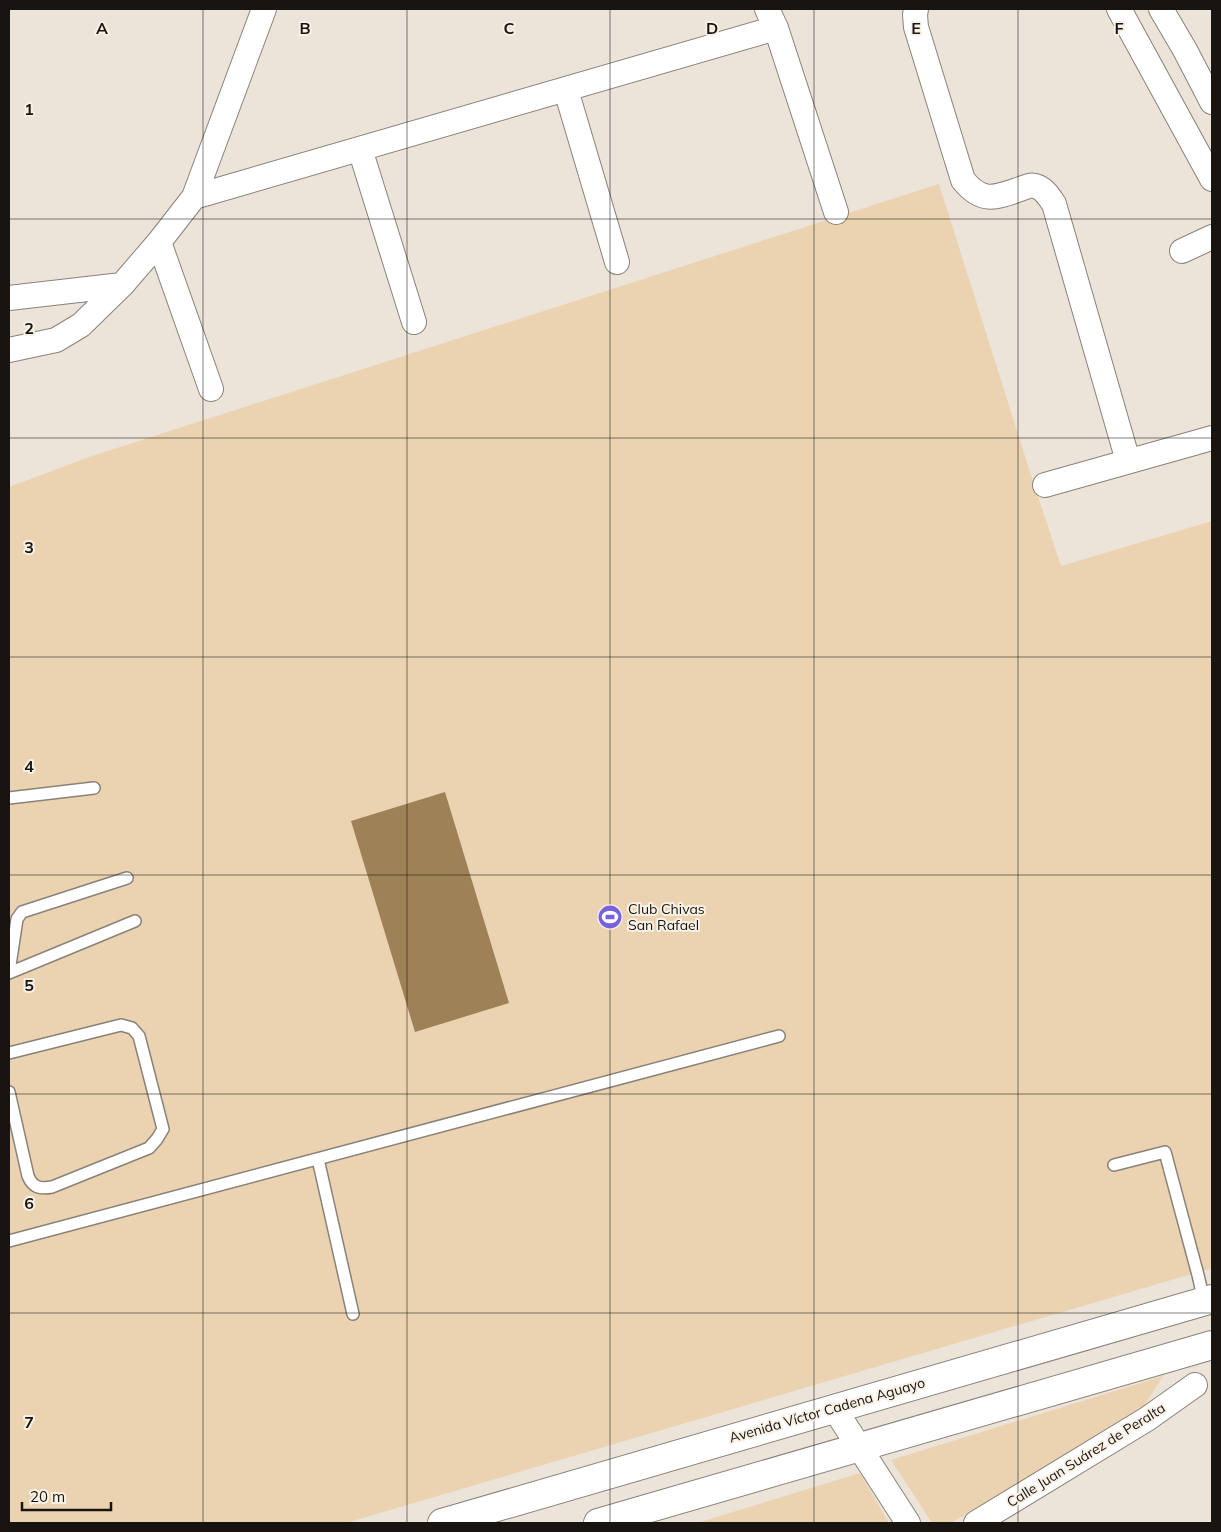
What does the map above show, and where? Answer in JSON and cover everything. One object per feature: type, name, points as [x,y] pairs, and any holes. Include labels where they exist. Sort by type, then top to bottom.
[{"type":"street","points":[[9,350],[56,340],[81,325],[122,285],[194,197],[264,9]]},
{"type":"street","points":[[916,9],[914,15],[916,27],[963,180],[977,193],[984,197],[994,198],[1030,185],[1037,186],[1043,190],[1054,204],[1128,461]]},
{"type":"street","points":[[1119,9],[1206,154],[1212,179]]},
{"type":"street","points":[[1161,9],[1212,102]]},
{"type":"street","points":[[194,197],[566,90],[771,18],[836,212]]},
{"type":"street","points":[[566,90],[617,262]]},
{"type":"street","points":[[360,149],[414,322]]},
{"type":"street","points":[[1182,251],[1212,237]]},
{"type":"street","points":[[159,242],[212,389]]},
{"type":"street","points":[[9,298],[122,285]]},
{"type":"street","points":[[1045,485],[1212,438]]},
{"type":"street","name":"Avenida Víctor Cadena Aguayo","points":[[442,1523],[1208,1300]]},
{"type":"street","points":[[598,1523],[1212,1345]]},
{"type":"street","name":"Calle Juan Suárez de Peralta","points":[[976,1523],[1147,1419],[1195,1385]]},
{"type":"street","points":[[834,1408],[908,1523]]},
{"type":"lane","points":[[9,798],[94,788]]},
{"type":"lane","points":[[9,972],[17,919],[22,912],[127,878]]},
{"type":"lane","points":[[9,972],[135,921]]},
{"type":"lane","points":[[9,1053],[121,1025],[132,1028],[139,1036],[163,1129],[158,1139],[149,1148],[52,1187],[35,1187],[30,1182],[28,1176],[9,1092]]},
{"type":"lane","points":[[9,1241],[779,1036]]},
{"type":"lane","points":[[1114,1165],[1165,1152],[1198,1275],[1208,1300]]},
{"type":"lane","points":[[318,1159],[353,1314]]},
{"type":"shaded area","name":"Club Chivas San Rafael","points":[[939,184],[1061,566],[1212,521],[1212,1268],[346,1523],[9,1523],[9,487],[89,457]]},
{"type":"shaded area","points":[[445,792],[509,1003],[415,1032],[351,821]]},
{"type":"shaded area","points":[[1163,1376],[1141,1411],[1095,1447],[950,1523],[932,1523],[891,1460]]},
{"type":"shaded area","points":[[860,1473],[889,1523],[697,1523]]},
{"type":"place","name":"Club Chivas San Rafael","points":[[610,917]]}]
